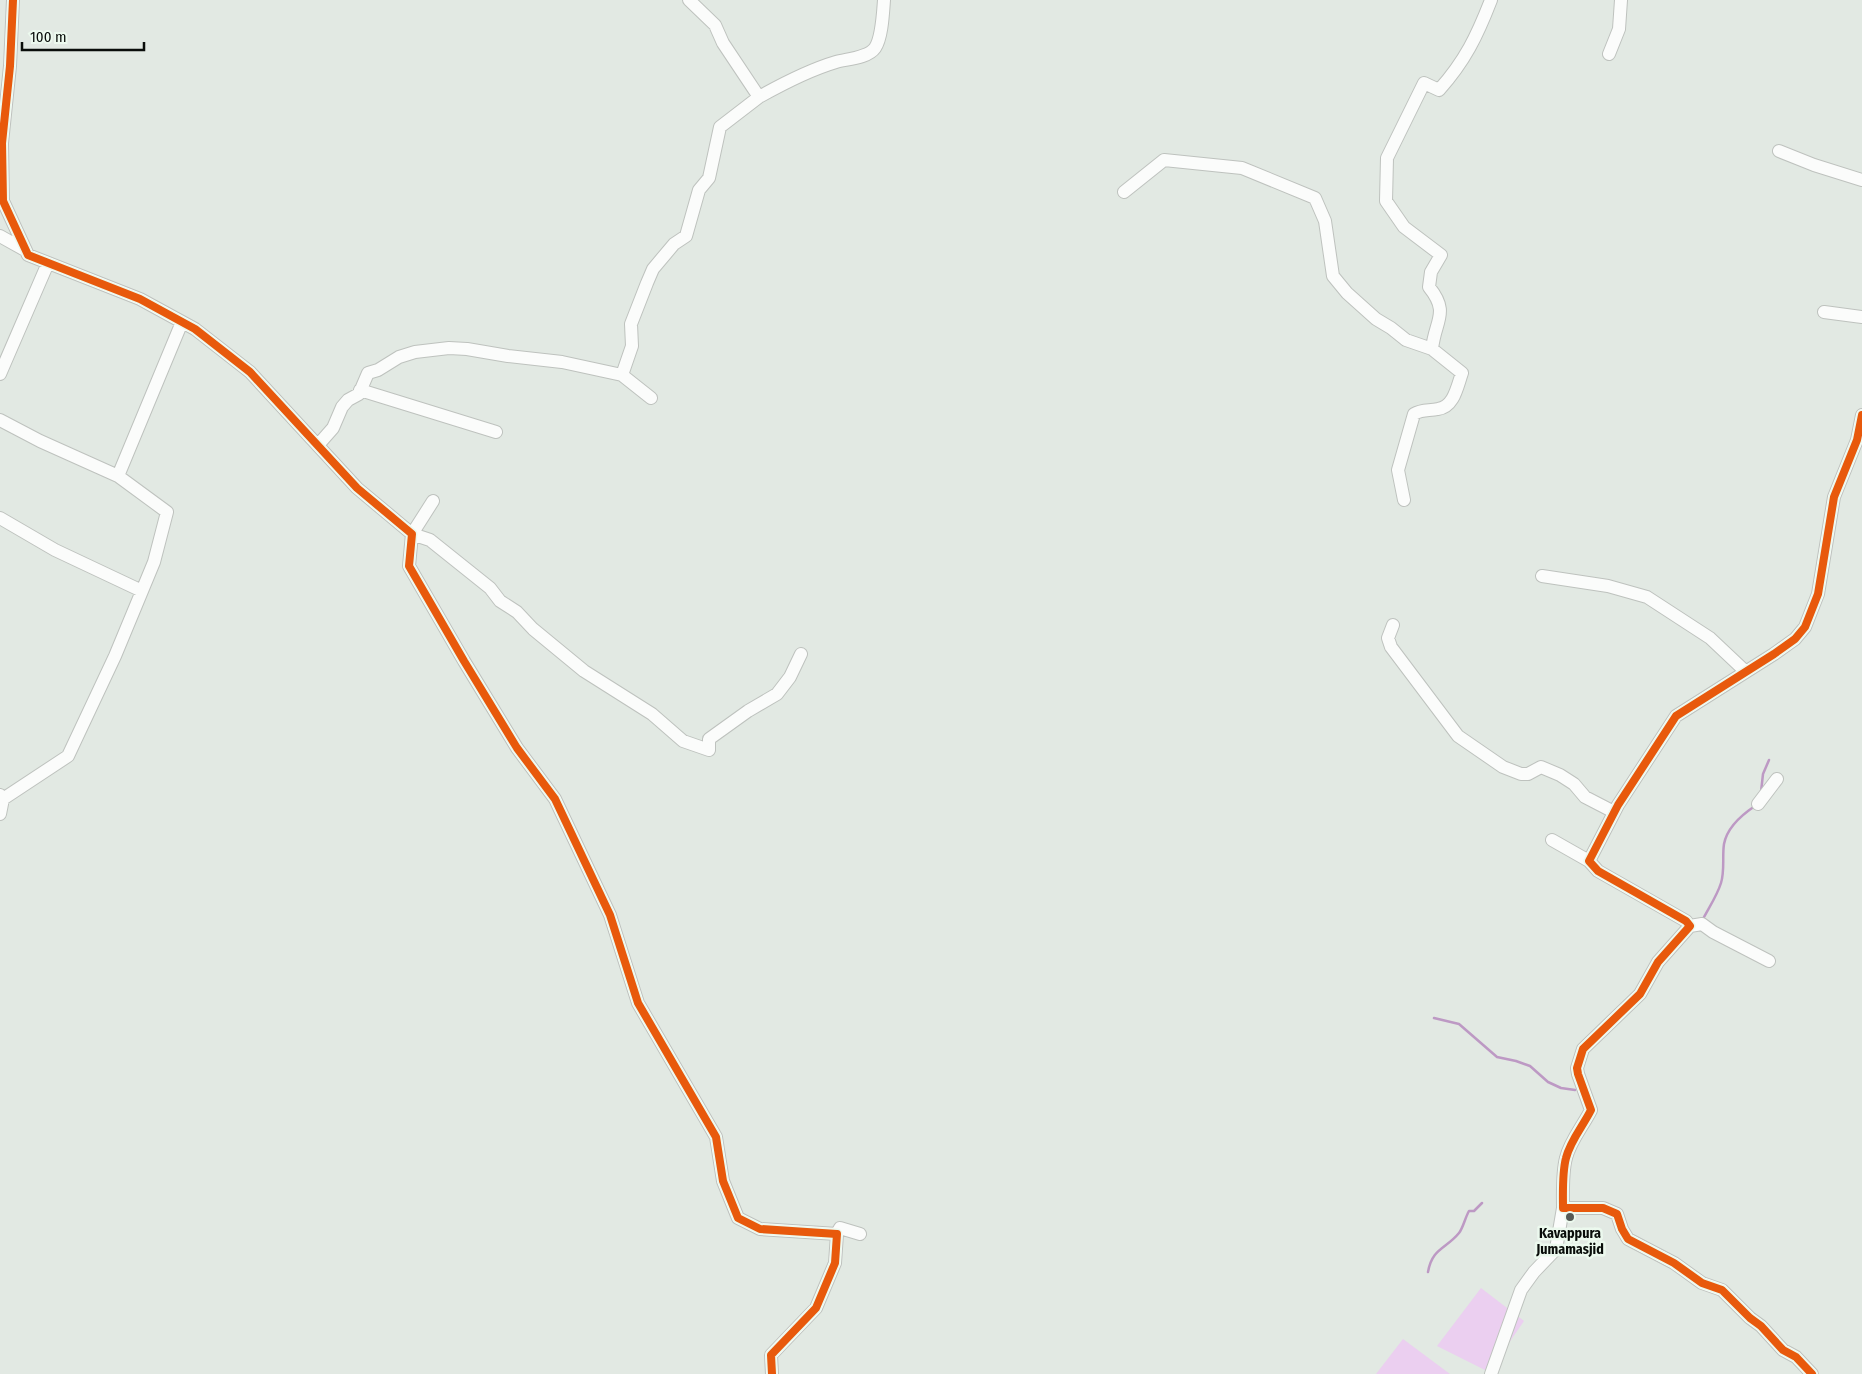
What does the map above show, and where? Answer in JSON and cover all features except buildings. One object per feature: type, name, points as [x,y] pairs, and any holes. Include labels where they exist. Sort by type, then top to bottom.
[{"type":"street","points":[[13,0],[10,66],[2,143],[3,201],[28,255],[140,299],[196,329],[250,372],[357,488],[412,534],[430,540],[490,588],[500,601],[517,612],[533,629],[584,671],[652,714],[683,741],[710,750],[709,739],[748,711],[777,694],[790,677],[801,654]]},
{"type":"street","points":[[688,0],[715,25],[723,43],[759,97]]},
{"type":"street","points":[[622,375],[632,346],[631,324],[647,283],[653,269],[674,244],[686,236],[699,190],[709,178],[720,127],[759,97],[793,78],[834,63],[862,56],[874,50],[881,37],[884,0]]},
{"type":"street","points":[[1432,349],[1434,334],[1441,314],[1439,299],[1429,287],[1431,272],[1441,255],[1404,228],[1386,201],[1387,158],[1424,83],[1439,90],[1456,71],[1470,49],[1491,0]]},
{"type":"street","points":[[1609,54],[1619,29],[1621,0]]},
{"type":"street","points":[[1779,151],[1814,165],[1862,180]]},
{"type":"street","points":[[1124,192],[1164,160],[1242,168],[1315,198],[1325,221],[1333,276],[1347,293],[1376,319],[1406,340],[1432,349],[1462,374],[1455,394],[1448,405],[1438,409],[1419,411],[1414,414],[1398,470],[1404,500]]},
{"type":"street","points":[[0,236],[25,250]]},
{"type":"street","points":[[0,374],[48,263]]},
{"type":"street","points":[[1824,312],[1862,317]]},
{"type":"street","points":[[118,476],[182,322]]},
{"type":"street","points":[[318,445],[333,428],[342,407],[348,400],[359,394],[368,373],[378,370],[399,357],[415,352],[449,348],[467,349],[562,362],[622,375],[651,398]]},
{"type":"street","points":[[360,390],[496,432]]},
{"type":"street","points":[[1590,861],[1614,812],[1676,716],[1736,679],[1745,671],[1795,639],[1805,627],[1818,594],[1834,496],[1857,440],[1862,415]]},
{"type":"street","points":[[0,420],[40,441],[118,476],[167,512],[154,562],[115,656],[68,756],[2,797],[0,814]]},
{"type":"street","points":[[434,501],[412,534],[409,566],[517,748],[555,799],[610,915],[638,1003],[716,1137],[723,1181],[738,1218],[760,1229],[837,1234]]},
{"type":"street","points":[[0,518],[56,550],[142,591]]},
{"type":"street","points":[[1542,576],[1608,586],[1647,597],[1710,638],[1745,671]]},
{"type":"street","points":[[1393,626],[1388,638],[1391,647],[1458,736],[1503,767],[1521,774],[1528,774],[1541,767],[1560,775],[1574,784],[1585,797],[1614,812]]},
{"type":"street","points":[[1758,804],[1777,779]]},
{"type":"street","points":[[1552,840],[1590,861],[1598,870],[1686,921],[1690,926]]},
{"type":"street","points":[[1491,1374],[1521,1290],[1534,1272],[1556,1248],[1567,1209],[1565,1159],[1591,1110],[1577,1068],[1583,1049],[1640,994],[1658,962],[1690,926],[1702,924],[1713,932],[1769,960]]},
{"type":"street","points":[[1567,1209],[1603,1208],[1617,1214],[1628,1240],[1674,1263],[1702,1283],[1722,1290],[1750,1318],[1761,1326],[1783,1350],[1796,1357],[1812,1374]]},
{"type":"street","points":[[772,1374],[771,1355],[816,1308],[835,1263],[837,1234],[840,1228],[860,1234]]},
{"type":"shaded area","points":[[1481,1288],[1524,1321],[1489,1372],[1437,1346]]},
{"type":"shaded area","points":[[1403,1339],[1450,1374],[1376,1374]]},
{"type":"waterway","points":[[1761,792],[1763,774],[1769,760]]},
{"type":"waterway","points":[[1702,921],[1721,883],[1723,849],[1728,832],[1736,822],[1755,806]]},
{"type":"waterway","points":[[1434,1018],[1459,1024],[1497,1057],[1530,1066],[1548,1082],[1561,1088],[1575,1090]]},
{"type":"waterway","points":[[1428,1272],[1436,1253],[1460,1231],[1469,1211],[1474,1211],[1482,1203]]},
{"type":"cycle path","points":[[13,0],[10,66],[2,143],[3,201],[28,255],[140,299],[195,329],[250,372],[357,488],[412,534],[409,566],[517,748],[555,799],[610,915],[638,1003],[716,1137],[723,1181],[738,1218],[760,1229],[837,1234],[835,1263],[816,1308],[771,1355],[772,1374]]},
{"type":"cycle path","points":[[1812,1374],[1796,1357],[1783,1350],[1761,1326],[1750,1318],[1722,1290],[1702,1283],[1674,1263],[1628,1239],[1617,1214],[1603,1208],[1563,1208],[1563,1176],[1568,1152],[1591,1110],[1577,1068],[1583,1049],[1640,994],[1658,962],[1690,926],[1686,921],[1598,871],[1589,861],[1618,805],[1676,716],[1774,654],[1795,639],[1805,627],[1818,594],[1834,497],[1857,440],[1862,415]]},
{"type":"place","name":"Kavappura Jumamasjid","points":[[1570,1217]]}]
